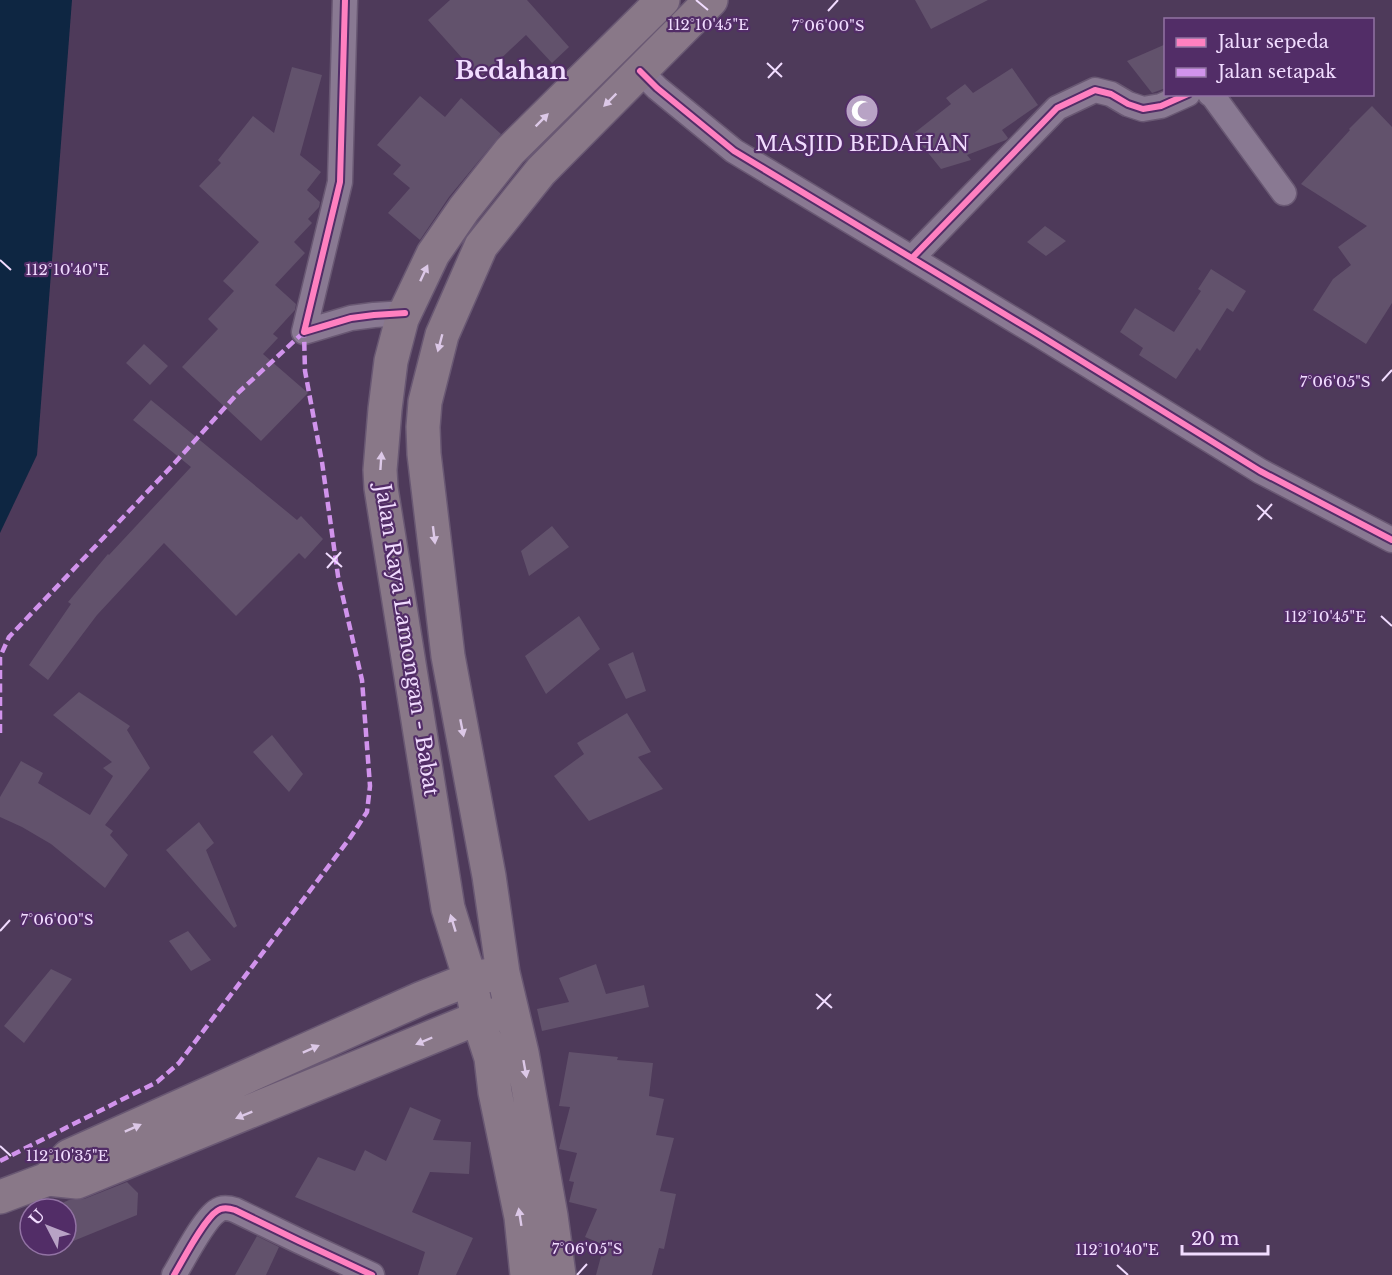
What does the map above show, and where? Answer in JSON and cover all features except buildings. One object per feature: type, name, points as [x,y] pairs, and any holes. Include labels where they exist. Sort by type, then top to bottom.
[{"type":"highway","name":"Jalan Raya Lamongan - Babat","points":[[526,1275],[520,1217],[495,1092],[491,1058],[448,908],[381,488],[380,470],[385,409],[391,361],[405,313],[433,254],[464,209],[510,151],[663,0]]},
{"type":"highway","name":"Jalan Raya Lamongan - Babat","points":[[559,1275],[551,1216],[522,1053],[503,973],[489,876],[448,656],[424,454],[425,402],[442,334],[481,246],[541,171],[711,0]]},
{"type":"highway","points":[[48,1179],[69,1156],[422,998],[470,979],[503,973]]},
{"type":"highway","points":[[0,1197],[48,1179],[77,1182],[478,1018],[511,1012]]},
{"type":"street","points":[[345,0],[340,182],[304,332],[351,318],[405,313]]},
{"type":"street","points":[[640,71],[657,88],[734,151],[1260,471],[1392,540]]},
{"type":"street","points":[[912,258],[1057,108],[1095,90],[1111,94],[1128,104],[1143,109],[1161,106],[1184,96]]},
{"type":"street","points":[[1213,96],[1284,194]]},
{"type":"street","points":[[174,1275],[207,1221],[217,1210],[227,1208],[372,1275]]},
{"type":"water","points":[[0,0],[72,0],[37,455],[0,533]]},
{"type":"marked path","points":[[0,733],[0,657],[9,637],[172,466],[239,392],[304,332]]},
{"type":"marked path","points":[[0,1161],[157,1082],[179,1063],[350,838],[367,812],[370,786],[362,680],[338,576],[322,462],[305,371],[304,332]]},
{"type":"cycle path","points":[[345,0],[340,182],[304,332],[351,318],[405,313]]},
{"type":"cycle path","points":[[640,71],[657,88],[734,151],[1260,471],[1392,540]]},
{"type":"cycle path","points":[[912,258],[1057,108],[1095,90],[1111,94],[1128,104],[1143,109],[1161,106],[1184,96]]},
{"type":"cycle path","points":[[174,1275],[206,1222],[217,1211],[226,1208],[235,1210],[372,1275]]},
{"type":"place","name":"MASJID BEDAHAN","points":[[862,111]]},
{"type":"district","name":"Bedahan","points":[[511,70]]}]
